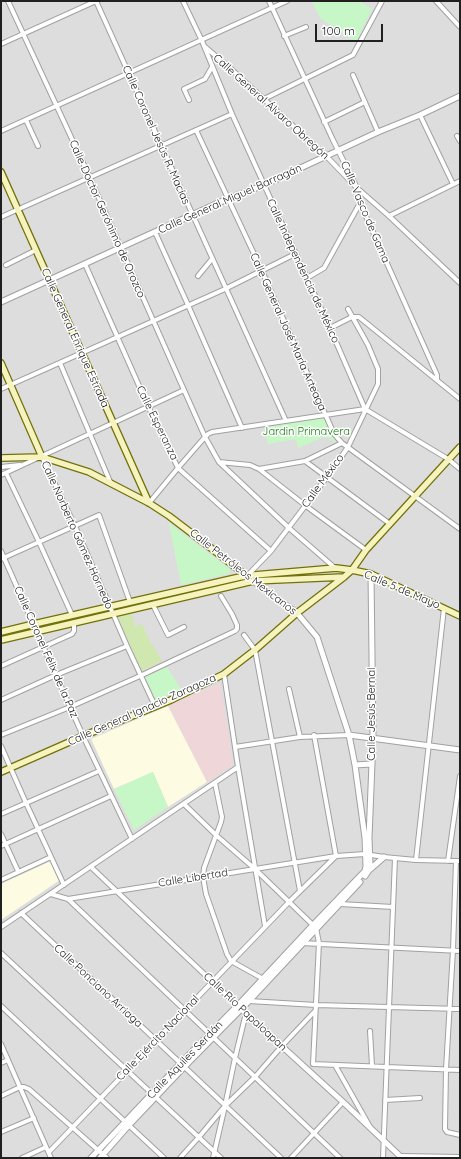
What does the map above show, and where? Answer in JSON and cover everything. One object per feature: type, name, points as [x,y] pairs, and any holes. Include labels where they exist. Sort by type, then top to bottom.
[{"type":"main road","name":"Calle General Enrique Estrada","points":[[1,172],[149,503]]},
{"type":"main road","name":"Calle Norberto Gómez Hornedo","points":[[1,363],[42,457]]},
{"type":"main road","name":"Calle General Ignacio Zaragoza","points":[[1,772],[171,700],[224,674],[255,650],[297,613],[352,570],[366,550],[460,447]]},
{"type":"main road","name":"Calle Petróleos Mexicanos","points":[[1,458],[42,457],[89,472],[149,503],[172,518],[253,581]]},
{"type":"main road","name":"Calle 5 de Mayo","points":[[1,632],[247,576],[336,568],[371,574],[460,616]]},
{"type":"main road","points":[[1,640],[253,581],[344,577]]},
{"type":"street","name":"Calle Doctor Gerónimo de Orozco","points":[[8,1],[90,178],[205,437],[219,462],[288,528],[336,568]]},
{"type":"street","points":[[1,44],[96,1]]},
{"type":"street","name":"Calle Coronel Jesús R. Macías","points":[[96,1],[286,421]]},
{"type":"street","name":"Calle Independencia de México","points":[[183,1],[202,40],[232,114],[330,328],[365,409]]},
{"type":"street","name":"Calle Vasco de Gama","points":[[269,1],[324,122],[357,188],[360,203],[437,375],[437,380]]},
{"type":"street","points":[[1,130],[287,1]]},
{"type":"street","points":[[264,99],[353,55],[382,1]]},
{"type":"street","points":[[436,1],[460,27]]},
{"type":"street","points":[[284,36],[306,27]]},
{"type":"street","name":"Calle General Álvaro Obregón","points":[[204,46],[326,156],[357,188],[460,283]]},
{"type":"street","points":[[205,79],[212,67]]},
{"type":"street","points":[[189,100],[184,89],[215,73]]},
{"type":"street","points":[[354,75],[378,132]]},
{"type":"street","name":"Calle General Miguel Barragán","points":[[1,302],[50,281],[227,199],[264,185],[460,96]]},
{"type":"street","points":[[324,122],[365,102]]},
{"type":"street","points":[[1,217],[232,114]]},
{"type":"street","points":[[420,115],[453,184]]},
{"type":"street","points":[[26,120],[38,146]]},
{"type":"street","name":"Calle General José María Arteaga","points":[[196,130],[262,271],[334,434],[348,448],[460,529]]},
{"type":"street","points":[[457,136],[460,141]]},
{"type":"street","points":[[388,216],[460,181]]},
{"type":"street","points":[[307,278],[324,268],[360,203]]},
{"type":"street","points":[[155,232],[242,428]]},
{"type":"street","points":[[6,265],[36,250]]},
{"type":"street","points":[[1,389],[188,305],[296,254]]},
{"type":"street","points":[[198,276],[212,259]]},
{"type":"street","name":"Calle Esperanza","points":[[85,264],[148,406],[178,468],[271,551]]},
{"type":"street","name":"Calle México","points":[[247,576],[271,551],[348,448],[378,384],[378,369],[368,345],[348,309]]},
{"type":"street","points":[[330,328],[352,317],[359,317],[460,399]]},
{"type":"street","points":[[60,363],[112,484]]},
{"type":"street","points":[[1,475],[184,390]]},
{"type":"street","points":[[149,503],[205,437],[212,432],[365,409],[448,459],[460,469]]},
{"type":"street","points":[[260,469],[306,460],[342,443]]},
{"type":"street","name":"Calle Norberto Gómez Hornedo","points":[[42,457],[75,526],[140,676],[155,706]]},
{"type":"street","points":[[306,460],[390,524]]},
{"type":"street","points":[[219,462],[250,465],[260,469],[306,506],[366,550]]},
{"type":"street","points":[[1,467],[24,464]]},
{"type":"street","points":[[6,473],[72,615]]},
{"type":"street","points":[[2,558],[99,515],[130,602]]},
{"type":"street","name":"Calle Coronel Félix de la Paz","points":[[1,551],[2,558],[34,624],[99,771],[132,839]]},
{"type":"street","name":"Calle Jesús Bernal","points":[[367,854],[373,738],[371,574]]},
{"type":"street","name":"Calle Petróleos Mexicanos","points":[[253,581],[297,613],[318,637],[349,735],[355,765],[367,854]]},
{"type":"street","points":[[1,735],[140,676],[237,629],[237,625],[232,614],[220,596]]},
{"type":"street","points":[[153,605],[168,635],[184,627]]},
{"type":"street","points":[[444,608],[416,860],[458,861],[446,1069],[445,1129],[447,1132],[460,1134]]},
{"type":"street","points":[[1,666],[44,648],[72,634],[74,631],[74,623]]},
{"type":"street","points":[[244,635],[255,650],[300,891]]},
{"type":"street","points":[[1,700],[56,675],[127,646]]},
{"type":"street","points":[[224,674],[265,926]]},
{"type":"street","points":[[289,689],[300,737]]},
{"type":"street","points":[[235,747],[314,735],[349,735],[460,750]]},
{"type":"street","points":[[314,735],[336,856]]},
{"type":"street","points":[[1,746],[64,884]]},
{"type":"street","points":[[355,765],[371,764]]},
{"type":"street","points":[[1,927],[238,767]]},
{"type":"street","points":[[1,814],[99,771]]},
{"type":"street","points":[[448,861],[460,776]]},
{"type":"street","points":[[215,783],[222,822],[204,868],[206,894],[231,961],[265,980]]},
{"type":"street","points":[[3,845],[111,796]]},
{"type":"street","points":[[184,804],[216,836],[255,869],[314,927],[319,943],[316,1005],[313,1064],[307,1070]]},
{"type":"street","points":[[1,834],[3,845],[18,871]]},
{"type":"street","points":[[367,854],[367,872]]},
{"type":"street","name":"Calle Libertad","points":[[51,894],[68,899],[115,890],[336,856],[367,854],[416,860]]},
{"type":"street","name":"Calle Ejército Nacional","points":[[22,1158],[48,1149],[72,1128],[288,902],[336,856]]},
{"type":"street","points":[[1,880],[51,857]]},
{"type":"street","name":"Calle Aquiles Serdán","points":[[91,1158],[154,1096],[182,1065],[240,1007],[249,1001],[297,943],[366,876],[367,872],[384,857]]},
{"type":"street","points":[[383,1158],[395,858]]},
{"type":"street","name":"Calle Río Papaloapan","points":[[90,867],[211,982],[384,1140],[400,1157]]},
{"type":"street","points":[[68,899],[340,1158]]},
{"type":"street","points":[[339,902],[393,907]]},
{"type":"street","name":"Calle Ponciano Arriaga","points":[[21,913],[280,1158]]},
{"type":"street","name":"Calle Aquiles Serdán","points":[[240,1007],[243,1000],[303,943],[314,927]]},
{"type":"street","points":[[297,943],[460,950]]},
{"type":"street","points":[[1,953],[221,1158]]},
{"type":"street","points":[[243,1000],[316,1005],[460,1009]]},
{"type":"street","points":[[1,1006],[164,1158]]},
{"type":"street","points":[[180,1158],[200,1137],[225,1106],[255,1077],[281,1046],[315,1011]]},
{"type":"street","points":[[212,1158],[246,1013]]},
{"type":"street","points":[[370,1031],[372,1066]]},
{"type":"street","points":[[1,1044],[51,1158]]},
{"type":"street","points":[[1,1064],[8,1060]]},
{"type":"street","points":[[313,1064],[460,1070]]},
{"type":"street","points":[[335,1065],[373,1131]]},
{"type":"street","points":[[1,1096],[20,1087],[29,1088],[72,1128],[99,1150],[103,1157]]},
{"type":"street","points":[[385,1100],[420,1098]]},
{"type":"street","points":[[291,1158],[315,1134],[343,1102]]},
{"type":"street","points":[[353,1112],[359,1107]]},
{"type":"street","points":[[1,1132],[34,1118]]},
{"type":"street","name":"Calle Aquiles Serdán","points":[[103,1157],[127,1123]]},
{"type":"street","points":[[400,1157],[460,1157]]},
{"type":"shaded area","points":[[1,1],[460,1],[460,1158],[1,1158]]},
{"type":"shaded area","points":[[203,73],[211,79],[189,89],[193,100],[184,104],[177,88]]},
{"type":"shaded area","points":[[220,683],[233,765],[207,782],[168,706]]},
{"type":"shaded area","points":[[168,706],[207,782],[168,807],[153,772],[114,789],[91,739]]},
{"type":"shaded area","points":[[51,861],[60,880],[1,920],[1,884]]},
{"type":"green space","points":[[312,1],[360,1],[372,9],[356,42],[320,18]]},
{"type":"green space","name":"Jardin Primavera","points":[[324,418],[336,439],[335,442],[326,436],[298,448],[296,439],[268,444],[264,427]]},
{"type":"green space","points":[[169,523],[229,568],[230,571],[228,574],[181,585]]},
{"type":"green space","points":[[132,614],[135,627],[142,624],[152,646],[153,645],[162,661],[142,671],[117,616]]},
{"type":"green space","points":[[167,667],[181,689],[156,700],[145,677]]},
{"type":"green space","points":[[153,772],[168,807],[134,830],[114,789]]}]
